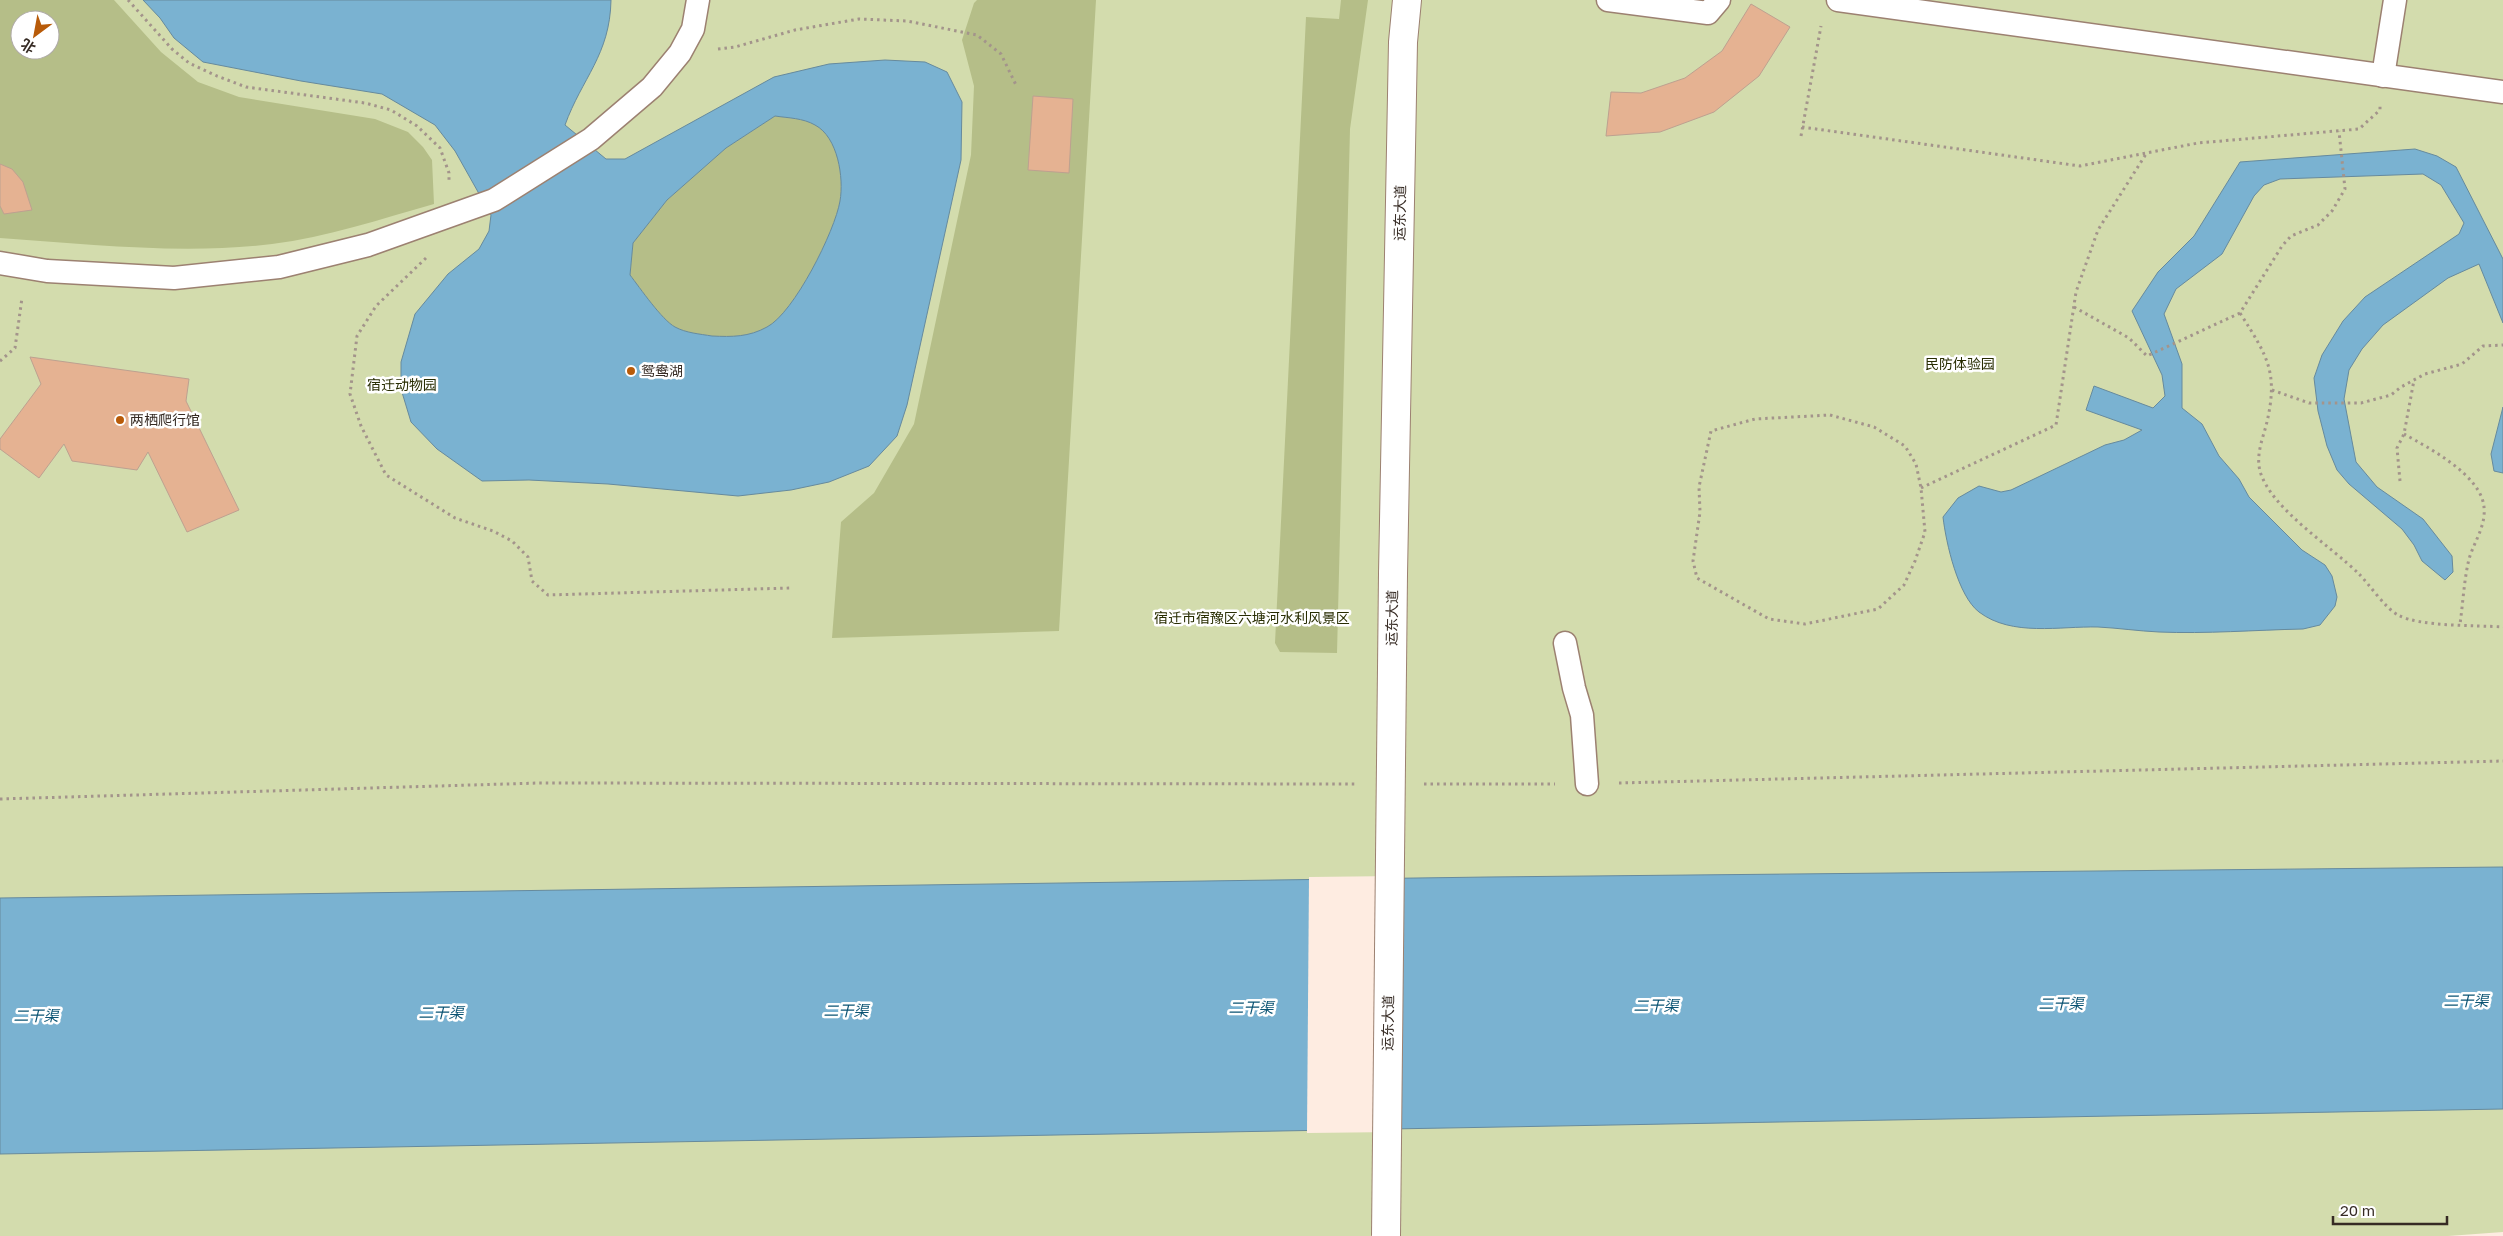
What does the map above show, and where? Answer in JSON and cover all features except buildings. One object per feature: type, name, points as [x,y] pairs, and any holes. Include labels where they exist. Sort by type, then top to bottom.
[{"type":"main road","name":"运东大道","points":[[1386,1236],[1393,574],[1403,42],[1407,0]]},
{"type":"lane","points":[[0,263],[46,271],[174,278],[279,268],[368,245],[494,200],[591,139],[652,87],[680,53],[693,29],[698,0]]},
{"type":"lane","points":[[1608,0],[1708,13],[1719,0]]},
{"type":"lane","points":[[1838,0],[2503,92]]},
{"type":"lane","points":[[2383,76],[2395,0]]},
{"type":"lane","points":[[1565,643],[1574,688],[1582,715],[1588,784]]},
{"type":"path","points":[[128,0],[172,49],[189,63],[246,87],[365,103],[391,110],[417,126],[440,148],[449,173],[450,216],[425,260],[376,306],[357,336],[350,394],[361,426],[386,475],[455,518],[493,531],[512,541],[528,557],[532,581],[548,595],[791,588]]},
{"type":"path","points":[[680,53],[735,47],[795,30],[859,18],[907,21],[977,35],[1001,54],[1016,85]]},
{"type":"path","points":[[1801,136],[1823,20]]},
{"type":"path","points":[[1802,127],[2080,166],[2198,143],[2359,129],[2380,110],[2383,76]]},
{"type":"path","points":[[2074,307],[2129,338],[2147,356],[2240,313],[2290,236],[2318,225],[2332,211],[2345,189],[2339,131]]},
{"type":"path","points":[[1921,488],[2056,425],[2076,292],[2098,230],[2147,154]]},
{"type":"path","points":[[0,361],[15,348],[27,268]]},
{"type":"path","points":[[2240,313],[2265,354],[2272,390],[2272,400],[2260,452],[2260,471],[2273,496],[2357,572],[2397,615],[2415,620],[2503,627]]},
{"type":"path","points":[[2272,390],[2309,403],[2362,403],[2392,396],[2425,374],[2462,364],[2483,346],[2503,345]]},
{"type":"path","points":[[2400,481],[2397,448],[2404,434],[2414,380]]},
{"type":"path","points":[[1830,415],[1865,424],[1874,427],[1905,446],[1916,464],[1921,488],[1925,532],[1915,561],[1904,585],[1878,609],[1805,624],[1769,619],[1697,578],[1693,561],[1700,512],[1699,487],[1711,431],[1755,419],[1830,415]]},
{"type":"path","points":[[2404,434],[2445,457],[2475,487],[2484,506],[2482,524],[2469,559],[2460,624]]},
{"type":"path","points":[[1418,784],[1588,784],[2503,761]]},
{"type":"path","points":[[0,799],[539,783],[1368,784]]},
{"type":"green space","name":"宿迁市宿豫区六塘河水利风景区","points":[[0,0],[2503,0],[2503,1232],[2448,1236],[0,1236]]},
{"type":"green space","points":[[0,0],[114,0],[161,52],[198,82],[239,97],[375,119],[408,132],[423,147],[432,160],[434,204],[354,227],[293,241],[238,247],[170,249],[0,238]]},
{"type":"green space","points":[[977,0],[1096,0],[1059,631],[832,638],[841,522],[874,493],[914,424],[971,155],[974,86],[962,40],[974,3]]},
{"type":"green space","points":[[1341,0],[1368,0],[1350,129],[1337,653],[1280,652],[1275,643],[1306,17],[1339,19]]},
{"type":"green space","points":[[775,116],[801,120],[816,125],[830,139],[838,159],[841,181],[840,201],[837,214],[822,250],[801,289],[789,306],[778,319],[767,327],[740,336],[712,336],[679,329],[664,318],[630,275],[633,243],[667,200],[726,148]]},
{"type":"water","points":[[143,0],[611,0],[606,36],[594,66],[565,125],[606,159],[625,159],[774,77],[829,64],[885,60],[925,62],[947,72],[962,102],[961,160],[907,405],[897,436],[869,466],[829,482],[791,490],[738,496],[608,484],[529,480],[482,481],[437,449],[411,422],[401,389],[401,362],[415,314],[448,274],[479,249],[489,231],[491,215],[455,151],[435,125],[382,94],[203,62],[174,38],[160,18]],"holes":[[[775,116],[800,120],[815,125],[829,139],[838,159],[841,181],[840,201],[837,214],[822,250],[801,289],[789,306],[778,319],[767,327],[740,336],[712,336],[684,331],[675,327],[658,311],[630,275],[633,243],[667,200],[726,148]]]},
{"type":"water","points":[[2415,149],[2437,156],[2456,167],[2503,259],[2503,323],[2479,264],[2448,278],[2383,325],[2362,349],[2349,370],[2344,399],[2356,462],[2377,487],[2423,519],[2452,556],[2453,572],[2445,580],[2422,561],[2414,545],[2402,529],[2349,484],[2337,470],[2327,446],[2318,411],[2314,378],[2322,355],[2343,321],[2365,297],[2459,234],[2464,223],[2441,185],[2423,174],[2280,179],[2264,185],[2254,196],[2222,254],[2176,289],[2164,314],[2182,364],[2182,408],[2202,424],[2219,456],[2239,479],[2249,497],[2302,550],[2325,565],[2332,576],[2337,597],[2335,606],[2320,625],[2303,629],[2195,633],[2098,627],[2021,627],[2006,625],[1992,620],[1979,612],[1965,594],[1959,582],[1950,554],[1943,517],[1958,498],[1979,486],[2001,492],[2011,490],[2105,445],[2124,440],[2142,430],[2086,410],[2094,386],[2153,408],[2165,396],[2162,375],[2132,311],[2158,272],[2194,236],[2240,162]]},
{"type":"water","points":[[2503,407],[2503,473],[2494,471],[2491,454]]},
{"type":"water","name":"二干渠","points":[[2503,867],[2503,1109],[0,1154],[0,898],[1488,877]]},
{"type":"pier","points":[[1397,876],[1395,1132],[1307,1133],[1309,877]]},
{"type":"place","name":"鸳鸯湖","points":[[631,371]]},
{"type":"place","name":"两栖爬行馆","points":[[120,420]]},
{"type":"park label","name":"民防体验园","points":[[1960,364]]},
{"type":"park label","name":"宿迁动物园","points":[[402,385]]}]
